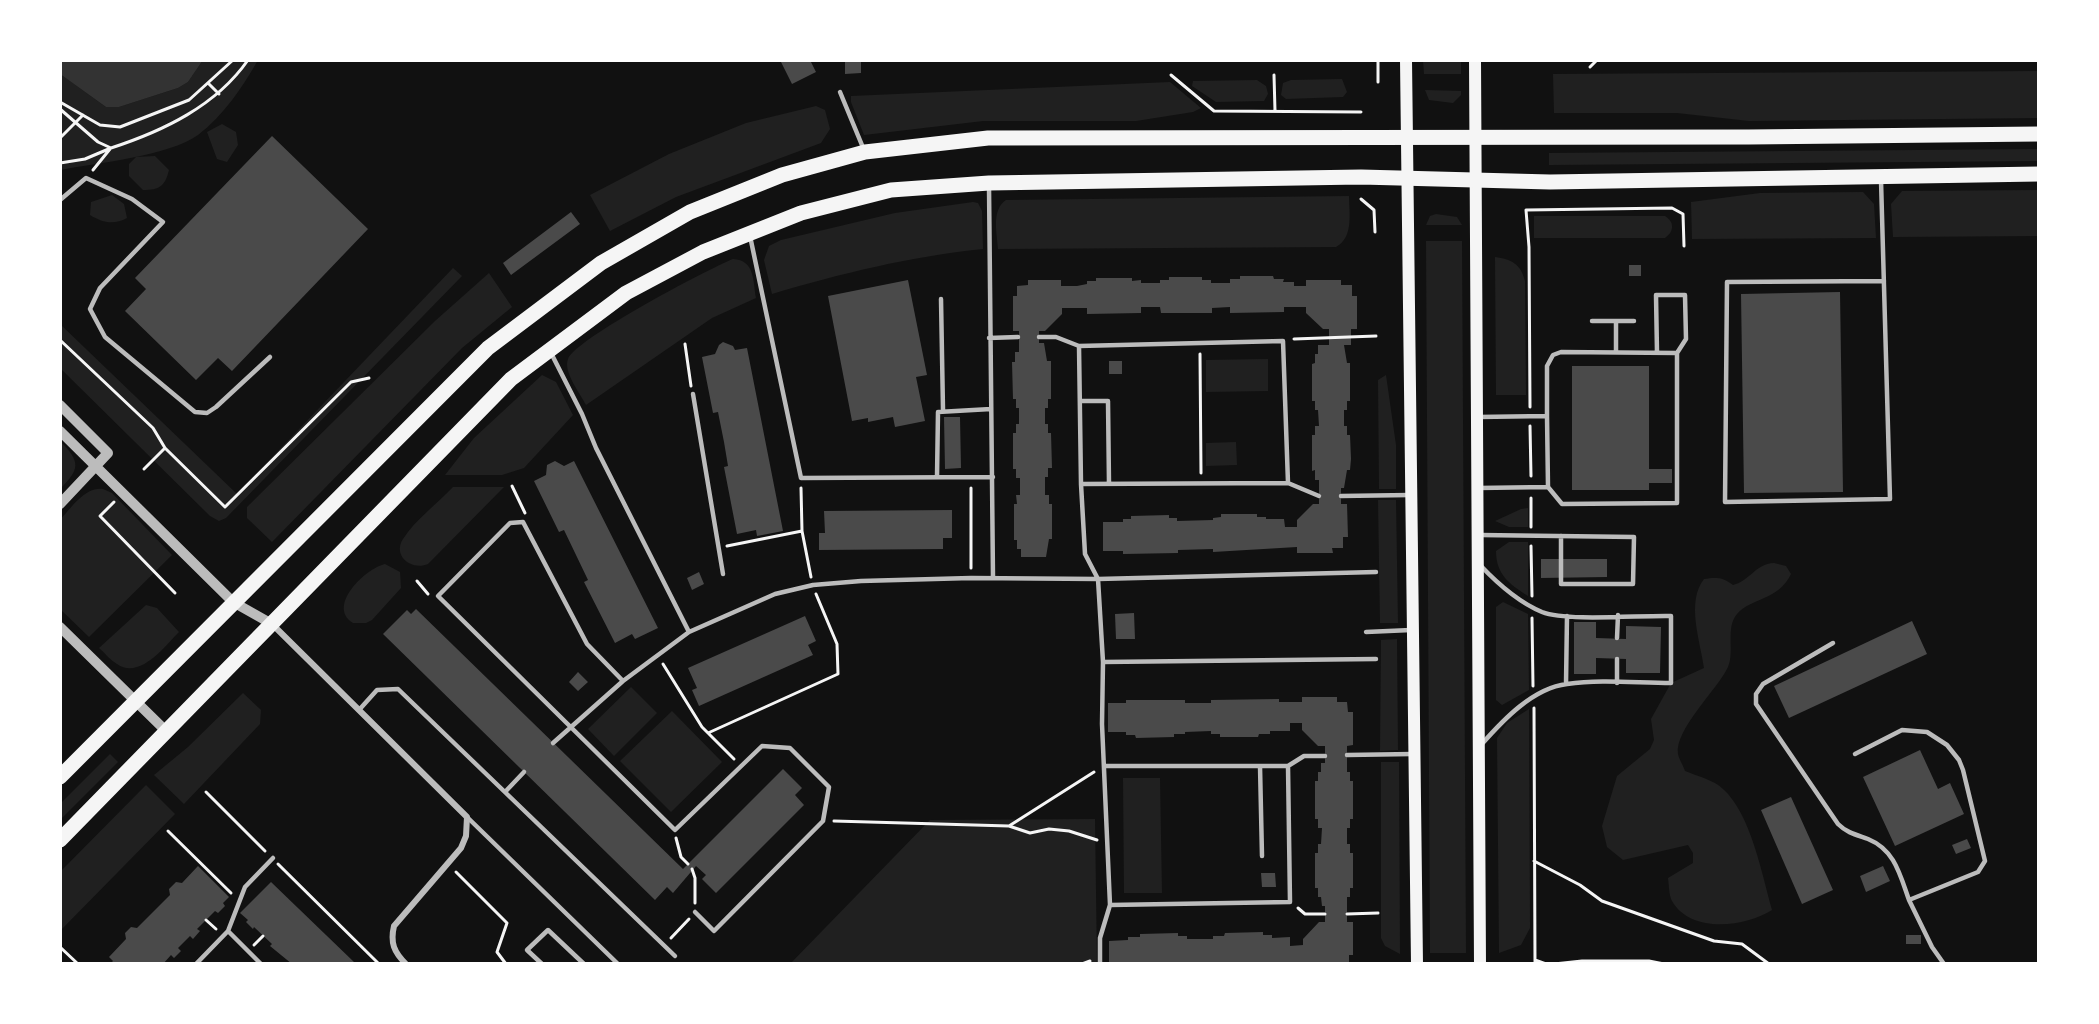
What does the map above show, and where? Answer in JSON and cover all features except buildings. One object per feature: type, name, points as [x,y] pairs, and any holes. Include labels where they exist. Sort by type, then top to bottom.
[{"type":"main road","points":[[1406,60],[1417,964]]},
{"type":"main road","points":[[1475,60],[1480,964]]},
{"type":"main road","points":[[60,777],[488,348],[601,263],[690,212],[782,175],[865,152],[988,138],[2039,134]]},
{"type":"main road","points":[[60,840],[512,379],[626,293],[703,252],[801,213],[891,190],[989,183],[1407,178],[1550,182],[2039,174]]},
{"type":"street","points":[[60,405],[108,453],[60,504]]},
{"type":"street","points":[[60,431],[233,602],[272,624],[467,817],[466,836],[461,848],[394,926],[391,940],[395,953],[406,964]]},
{"type":"street","points":[[60,627],[167,732]]},
{"type":"lane","points":[[840,92],[865,152]]},
{"type":"lane","points":[[1881,176],[1884,281],[1890,499],[1725,502],[1727,282],[1884,281]]},
{"type":"lane","points":[[60,200],[86,178],[132,199],[163,222],[100,288],[90,309],[105,336],[195,412],[207,413],[216,407],[270,357]]},
{"type":"lane","points":[[989,183],[993,578]]},
{"type":"lane","points":[[750,234],[801,478],[993,477]]},
{"type":"lane","points":[[1657,353],[1656,295],[1685,295],[1686,339],[1677,353],[1677,504],[1562,504],[1548,487],[1547,366],[1553,356],[1561,352],[1616,352],[1657,353],[1677,353]]},
{"type":"lane","points":[[941,299],[943,410]]},
{"type":"lane","points":[[1592,321],[1634,321]]},
{"type":"lane","points":[[1616,321],[1616,352]]},
{"type":"lane","points":[[1039,337],[1056,337],[1079,346],[1283,341],[1288,483]]},
{"type":"lane","points":[[989,338],[1018,338]]},
{"type":"lane","points":[[1079,346],[1081,484],[1085,554],[1098,579],[1103,662],[1104,766],[1110,905],[1100,938],[1100,964]]},
{"type":"lane","points":[[550,351],[689,633]]},
{"type":"lane","points":[[693,394],[723,574]]},
{"type":"lane","points":[[1080,401],[1108,402],[1109,484]]},
{"type":"lane","points":[[937,477],[936,417],[943,410],[991,409]]},
{"type":"lane","points":[[1478,417],[1547,416]]},
{"type":"lane","points":[[1081,484],[1288,483],[1319,496]]},
{"type":"lane","points":[[1478,488],[1548,487]]},
{"type":"lane","points":[[1341,496],[1411,495]]},
{"type":"lane","points":[[623,681],[587,644],[522,522],[510,523],[438,596],[675,830],[762,746],[790,748],[829,787],[823,821],[714,931],[695,912]]},
{"type":"lane","points":[[1478,535],[1531,534],[1634,537],[1633,584],[1561,584],[1561,536]]},
{"type":"lane","points":[[1478,564],[1498,584],[1543,612],[1566,616],[1671,616],[1671,683],[1566,684],[1534,698],[1504,719],[1479,747]]},
{"type":"lane","points":[[553,742],[623,681],[689,633],[775,594],[813,585],[861,581],[971,578],[1098,579],[1376,572]]},
{"type":"lane","points":[[1617,639],[1618,615]]},
{"type":"lane","points":[[1566,616],[1566,684]]},
{"type":"lane","points":[[1366,632],[1412,630]]},
{"type":"lane","points":[[1833,643],[1763,684],[1756,694],[1756,704],[1838,824],[1845,831],[1885,849],[1893,857],[1909,900],[1932,947],[1944,964]]},
{"type":"lane","points":[[1103,662],[1376,659]]},
{"type":"lane","points":[[1617,659],[1617,683]]},
{"type":"lane","points":[[359,710],[377,690],[398,689],[675,956]]},
{"type":"lane","points":[[1856,754],[1902,730],[1918,730],[1947,745],[1959,760],[1963,770],[1985,856],[1983,866],[1978,872],[1909,900]]},
{"type":"lane","points":[[1347,755],[1414,754]]},
{"type":"lane","points":[[1104,766],[1288,766],[1304,756],[1325,756]]},
{"type":"lane","points":[[1260,766],[1262,856]]},
{"type":"lane","points":[[1110,905],[1290,902],[1288,766]]},
{"type":"lane","points":[[505,792],[524,772]]},
{"type":"lane","points":[[467,817],[618,964]]},
{"type":"lane","points":[[196,964],[228,931],[245,887],[273,858]]},
{"type":"lane","points":[[542,964],[527,950],[548,930],[584,964]]},
{"type":"lane","points":[[228,931],[261,964]]},
{"type":"path","points":[[60,102],[100,125],[120,127],[189,100],[233,60]]},
{"type":"path","points":[[60,163],[85,159],[194,111],[219,94],[248,60]]},
{"type":"path","points":[[1378,60],[1378,82]]},
{"type":"path","points":[[1590,67],[1597,60]]},
{"type":"path","points":[[1171,75],[1214,111],[1361,112]]},
{"type":"path","points":[[1274,75],[1275,111]]},
{"type":"path","points":[[209,84],[219,94]]},
{"type":"path","points":[[60,109],[98,142],[111,148]]},
{"type":"path","points":[[60,138],[83,115]]},
{"type":"path","points":[[86,178],[111,148]]},
{"type":"path","points":[[1361,199],[1374,210],[1375,232]]},
{"type":"path","points":[[1546,964],[1535,962],[1529,247],[1526,210],[1672,208],[1683,214],[1684,246]]},
{"type":"path","points":[[1283,341],[1376,336]]},
{"type":"path","points":[[60,340],[153,428],[165,448],[225,507],[351,382],[369,378]]},
{"type":"path","points":[[1200,343],[1202,483]]},
{"type":"path","points":[[685,344],[693,394]]},
{"type":"path","points":[[144,469],[165,448]]},
{"type":"path","points":[[971,477],[971,578]]},
{"type":"path","points":[[708,733],[838,674],[837,644],[813,585],[802,531],[801,478]]},
{"type":"path","points":[[512,486],[525,510],[522,522]]},
{"type":"path","points":[[117,498],[100,516],[175,593]]},
{"type":"path","points":[[719,547],[802,531]]},
{"type":"path","points":[[417,581],[429,595],[438,596]]},
{"type":"path","points":[[657,655],[708,733],[741,766]]},
{"type":"path","points":[[1009,826],[1104,766]]},
{"type":"path","points":[[206,792],[380,964]]},
{"type":"path","points":[[823,821],[1009,826],[1030,833],[1049,829],[1069,831],[1108,844]]},
{"type":"path","points":[[675,830],[681,857],[688,864]]},
{"type":"path","points":[[168,831],[239,902]]},
{"type":"path","points":[[1534,861],[1580,885],[1602,901],[1713,941],[1742,944],[1768,964]]},
{"type":"path","points":[[448,864],[507,923],[497,952],[506,964]]},
{"type":"path","points":[[1290,902],[1305,915],[1325,914]]},
{"type":"path","points":[[1347,914],[1378,913]]},
{"type":"path","points":[[206,920],[216,930]]},
{"type":"path","points":[[258,940],[263,936]]},
{"type":"path","points":[[60,946],[78,964]]},
{"type":"path","points":[[1554,964],[1582,961],[1649,961],[1664,964]]},
{"type":"shaded area","points":[[60,60],[203,60],[188,82],[178,88],[119,107],[106,107],[60,74]]},
{"type":"shaded area","points":[[203,60],[258,60],[232,100],[198,135],[185,142],[151,153],[60,170],[60,74],[106,107],[119,107],[178,88],[188,82]]},
{"type":"shaded area","points":[[1423,60],[1461,60],[1461,74],[1424,74]]},
{"type":"shaded area","points":[[2039,71],[2039,118],[1749,121],[1677,113],[1554,113],[1553,74]]},
{"type":"shaded area","points":[[1342,79],[1347,92],[1343,97],[1286,99],[1281,95],[1283,83],[1291,80]]},
{"type":"shaded area","points":[[1257,80],[1266,86],[1268,94],[1264,101],[1216,102],[1192,86],[1193,81]]},
{"type":"shaded area","points":[[1170,82],[1201,108],[1193,112],[1136,121],[983,121],[864,135],[851,102],[851,96]]},
{"type":"shaded area","points":[[1425,90],[1461,91],[1461,95],[1453,103],[1429,100]]},
{"type":"shaded area","points":[[816,106],[825,110],[830,129],[821,143],[676,197],[610,231],[590,195],[669,154],[746,123]]},
{"type":"shaded area","points":[[222,124],[236,132],[238,145],[227,162],[217,159],[207,132]]},
{"type":"shaded area","points":[[2039,149],[2039,161],[1549,165],[1549,153]]},
{"type":"shaded area","points":[[155,156],[169,170],[161,186],[143,190],[129,176],[129,164],[136,157]]},
{"type":"shaded area","points":[[2039,190],[2039,236],[1893,237],[1891,204],[1902,191]]},
{"type":"shaded area","points":[[1863,192],[1874,204],[1876,238],[1692,239],[1691,202],[1760,193]]},
{"type":"shaded area","points":[[112,195],[124,204],[127,218],[118,222],[109,222],[90,215],[91,202]]},
{"type":"shaded area","points":[[1349,196],[1348,231],[1342,243],[1336,247],[998,249],[997,216],[1001,204],[1006,200]]},
{"type":"shaded area","points":[[978,203],[982,211],[983,249],[928,256],[876,267],[772,294],[764,260],[769,246],[781,240],[895,213]]},
{"type":"shaded area","points":[[1436,214],[1457,217],[1462,225],[1426,225],[1430,216]]},
{"type":"shaded area","points":[[1534,216],[1665,216],[1672,227],[1665,238],[1534,238]]},
{"type":"shaded area","points":[[1426,241],[1462,241],[1466,953],[1430,953]]},
{"type":"shaded area","points":[[1495,257],[1506,259],[1518,266],[1525,281],[1526,395],[1496,395]]},
{"type":"shaded area","points":[[733,259],[745,263],[752,272],[756,298],[712,318],[586,405],[568,370],[568,359],[576,349],[644,305]]},
{"type":"shaded area","points":[[453,268],[462,276],[226,518],[219,521],[210,516],[60,368],[60,324],[237,494]]},
{"type":"shaded area","points":[[489,273],[512,307],[462,348],[272,542],[247,518],[247,507],[435,321]]},
{"type":"shaded area","points":[[1268,359],[1268,391],[1206,392],[1206,360]]},
{"type":"shaded area","points":[[542,375],[556,382],[573,415],[524,468],[502,475],[445,475],[474,438]]},
{"type":"shaded area","points":[[1386,375],[1396,445],[1396,489],[1379,489],[1378,380]]},
{"type":"shaded area","points":[[60,441],[72,455],[75,465],[71,476],[60,489]]},
{"type":"shaded area","points":[[1236,442],[1237,465],[1206,466],[1206,443]]},
{"type":"shaded area","points":[[453,487],[504,487],[428,564],[422,566],[410,564],[400,551],[403,539],[420,518]]},
{"type":"shaded area","points":[[103,489],[112,493],[172,555],[89,637],[60,609],[60,520],[90,491]]},
{"type":"shaded area","points":[[1378,500],[1396,500],[1398,623],[1380,623]]},
{"type":"shaded area","points":[[1528,508],[1528,527],[1509,527],[1495,521],[1521,509]]},
{"type":"shaded area","points":[[1509,542],[1528,542],[1528,596],[1505,578],[1498,566],[1496,551]]},
{"type":"shaded area","points":[[1774,563],[1786,566],[1791,574],[1779,589],[1750,604],[1733,620],[1728,667],[1689,722],[1679,744],[1678,754],[1685,771],[1719,786],[1733,800],[1748,829],[1772,910],[1761,916],[1734,923],[1705,923],[1681,912],[1670,896],[1668,878],[1693,863],[1693,853],[1688,845],[1623,860],[1607,847],[1602,826],[1617,776],[1650,749],[1654,740],[1651,719],[1671,683],[1704,668],[1695,610],[1699,588],[1704,579],[1719,578],[1733,585],[1744,580],[1762,566]]},
{"type":"shaded area","points":[[385,564],[400,572],[401,588],[372,620],[366,623],[353,623],[346,616],[344,607],[346,598],[359,580]]},
{"type":"shaded area","points":[[1503,602],[1528,614],[1529,690],[1502,705],[1496,700],[1496,607]]},
{"type":"shaded area","points":[[146,605],[157,608],[179,632],[143,665],[126,668],[114,662],[99,648]]},
{"type":"shaded area","points":[[1397,639],[1398,750],[1380,751],[1381,640]]},
{"type":"shaded area","points":[[631,687],[657,713],[614,756],[588,729]]},
{"type":"shaded area","points":[[243,693],[261,710],[260,724],[184,804],[154,775],[188,747]]},
{"type":"shaded area","points":[[1529,709],[1530,928],[1521,945],[1499,953],[1497,738],[1507,723]]},
{"type":"shaded area","points":[[672,711],[722,762],[671,812],[620,761]]},
{"type":"shaded area","points":[[110,754],[118,762],[60,820],[60,804]]},
{"type":"shaded area","points":[[1381,762],[1399,762],[1400,954],[1385,946],[1381,938]]},
{"type":"shaded area","points":[[1123,778],[1160,778],[1162,893],[1124,893]]},
{"type":"shaded area","points":[[146,785],[175,814],[60,931],[60,872]]},
{"type":"shaded area","points":[[1095,819],[1097,964],[790,964],[930,820]]}]
